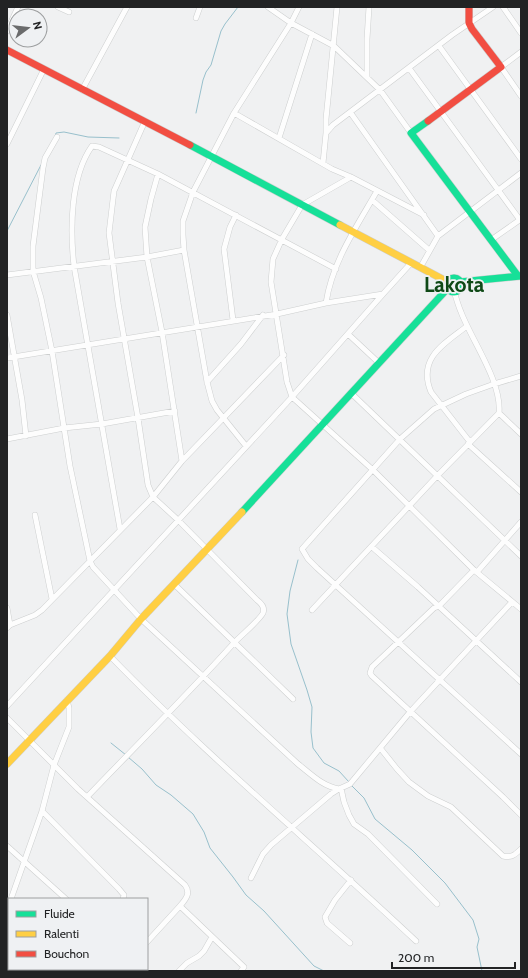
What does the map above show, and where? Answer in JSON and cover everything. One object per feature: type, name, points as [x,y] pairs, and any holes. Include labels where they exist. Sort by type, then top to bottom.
[{"type":"main road","points":[[469,7],[469,23],[501,67],[411,133],[469,212],[519,276]]},
{"type":"main road","points":[[7,50],[211,156],[411,263],[450,287],[460,288],[460,282]]},
{"type":"main road","points":[[7,764],[110,656],[174,584],[450,287],[451,279],[458,279],[460,282],[519,276]]},
{"type":"street","points":[[7,31],[18,7]]},
{"type":"street","points":[[58,7],[69,12]]},
{"type":"street","points":[[82,90],[127,7]]},
{"type":"street","points":[[196,18],[200,7]]},
{"type":"street","points":[[268,7],[291,23],[334,46],[380,90],[411,133]]},
{"type":"street","points":[[246,446],[222,418],[212,401],[207,382],[184,250],[183,221],[193,192],[211,156],[234,114],[291,23],[299,7]]},
{"type":"street","points":[[323,163],[337,7]]},
{"type":"street","points":[[367,77],[369,7]]},
{"type":"street","points":[[326,133],[333,125],[350,112],[469,23],[493,7]]},
{"type":"street","points":[[503,7],[521,33]]},
{"type":"street","points":[[279,138],[312,34]]},
{"type":"street","points":[[439,46],[521,159]]},
{"type":"street","points":[[521,52],[501,67],[521,96]]},
{"type":"street","points":[[409,68],[521,219],[491,240]]},
{"type":"street","points":[[7,144],[44,69]]},
{"type":"street","points":[[350,112],[438,236]]},
{"type":"street","points":[[234,114],[332,169],[351,177],[424,215]]},
{"type":"street","points":[[87,797],[263,613],[263,607],[257,600],[208,549],[153,497],[148,485],[112,261],[109,233],[114,191],[145,121]]},
{"type":"street","points":[[57,137],[45,158],[41,177],[33,246],[33,271],[41,298],[52,351],[73,480],[92,567],[142,619],[298,764],[322,783],[332,788],[340,788]]},
{"type":"street","points":[[120,529],[89,344],[74,266],[72,240],[72,214],[76,186],[82,167],[92,146],[158,174],[336,269]]},
{"type":"street","points":[[420,268],[438,236],[521,173]]},
{"type":"street","points":[[158,174],[150,199],[145,227],[147,256],[162,332],[182,461]]},
{"type":"street","points":[[351,177],[302,205],[282,239],[273,259],[271,282],[288,382],[292,397],[373,470],[476,571],[521,609]]},
{"type":"street","points":[[326,304],[330,284],[353,232],[378,191]]},
{"type":"street","points":[[372,200],[429,250]]},
{"type":"street","points":[[233,320],[224,249],[230,227],[236,215]]},
{"type":"street","points":[[7,275],[184,250]]},
{"type":"street","points":[[7,706],[292,397],[411,263]]},
{"type":"street","points":[[450,287],[460,312],[494,384],[498,399],[499,413],[521,434]]},
{"type":"street","points":[[7,358],[263,315],[277,314],[383,294]]},
{"type":"street","points":[[7,315],[26,436]]},
{"type":"street","points":[[207,382],[241,344],[263,315]]},
{"type":"street","points":[[467,326],[433,354],[430,361],[427,383],[431,392],[469,443],[521,492]]},
{"type":"street","points":[[348,334],[379,363]]},
{"type":"street","points":[[7,608],[9,627],[35,615],[42,610],[153,497],[182,461],[284,355]]},
{"type":"street","points":[[521,376],[494,384],[434,409],[400,439],[303,548],[308,559],[521,754]]},
{"type":"street","points":[[351,393],[521,556]]},
{"type":"street","points":[[7,439],[64,428],[102,424],[175,412]]},
{"type":"street","points":[[312,610],[337,585],[438,475],[499,413]]},
{"type":"street","points":[[35,515],[52,599]]},
{"type":"street","points":[[521,522],[476,571],[398,642],[372,667],[370,672],[372,676],[410,712],[521,815]]},
{"type":"street","points":[[372,547],[439,606],[521,682]]},
{"type":"street","points":[[174,584],[292,699]]},
{"type":"street","points":[[251,878],[263,854],[271,845],[313,808],[340,788],[350,784],[410,712],[512,602]]},
{"type":"street","points":[[110,656],[214,759],[351,880],[416,941]]},
{"type":"street","points":[[11,898],[42,811],[54,765],[70,727],[67,700]]},
{"type":"street","points":[[7,718],[87,797],[188,889],[186,899],[148,941]]},
{"type":"street","points":[[381,748],[409,782],[428,796],[451,807],[503,856],[509,858],[521,850]]},
{"type":"street","points":[[340,788],[346,808],[354,824],[368,834],[437,904]]},
{"type":"street","points":[[42,811],[119,889],[124,895],[123,898]]},
{"type":"street","points":[[7,846],[65,898]]},
{"type":"street","points":[[350,943],[327,923],[325,917],[335,900],[351,880]]},
{"type":"street","points":[[180,906],[245,970]]},
{"type":"street","points":[[180,971],[187,963],[204,951],[212,937]]},
{"type":"waterway","points":[[196,113],[203,80],[211,65],[221,31],[238,7]]},
{"type":"waterway","points":[[55,137],[56,133],[64,132],[88,137],[119,138]]},
{"type":"waterway","points":[[7,231],[41,165]]},
{"type":"waterway","points":[[298,560],[290,591],[287,614],[291,644],[312,707],[311,732],[313,748],[324,763],[339,771],[349,782]]},
{"type":"waterway","points":[[111,743],[126,755]]},
{"type":"waterway","points":[[128,757],[142,769],[156,785],[171,795],[193,814],[204,832],[210,848],[246,895],[264,911],[314,966],[324,971]]},
{"type":"waterway","points":[[352,786],[364,798],[375,819],[412,850],[445,883],[473,920],[479,939],[477,947],[482,971]]},
{"type":"traffic: fast","points":[[428,121],[411,133],[518,276]]},
{"type":"traffic: fast","points":[[190,145],[340,225]]},
{"type":"traffic: fast","points":[[460,282],[521,276]]},
{"type":"traffic: fast","points":[[454,278],[459,280],[461,285],[459,290],[454,292],[449,290],[447,285],[449,280],[454,278]]},
{"type":"traffic: fast","points":[[242,512],[448,288]]},
{"type":"traffic: slow","points":[[340,225],[448,282]]},
{"type":"traffic: slow","points":[[7,764],[110,656],[141,619],[242,512]]},
{"type":"traffic: jam","points":[[428,121],[501,67],[472,29],[469,23],[469,7]]},
{"type":"traffic: jam","points":[[7,50],[190,145]]},
{"type":"district","name":"Lakota","points":[[454,285]]}]
